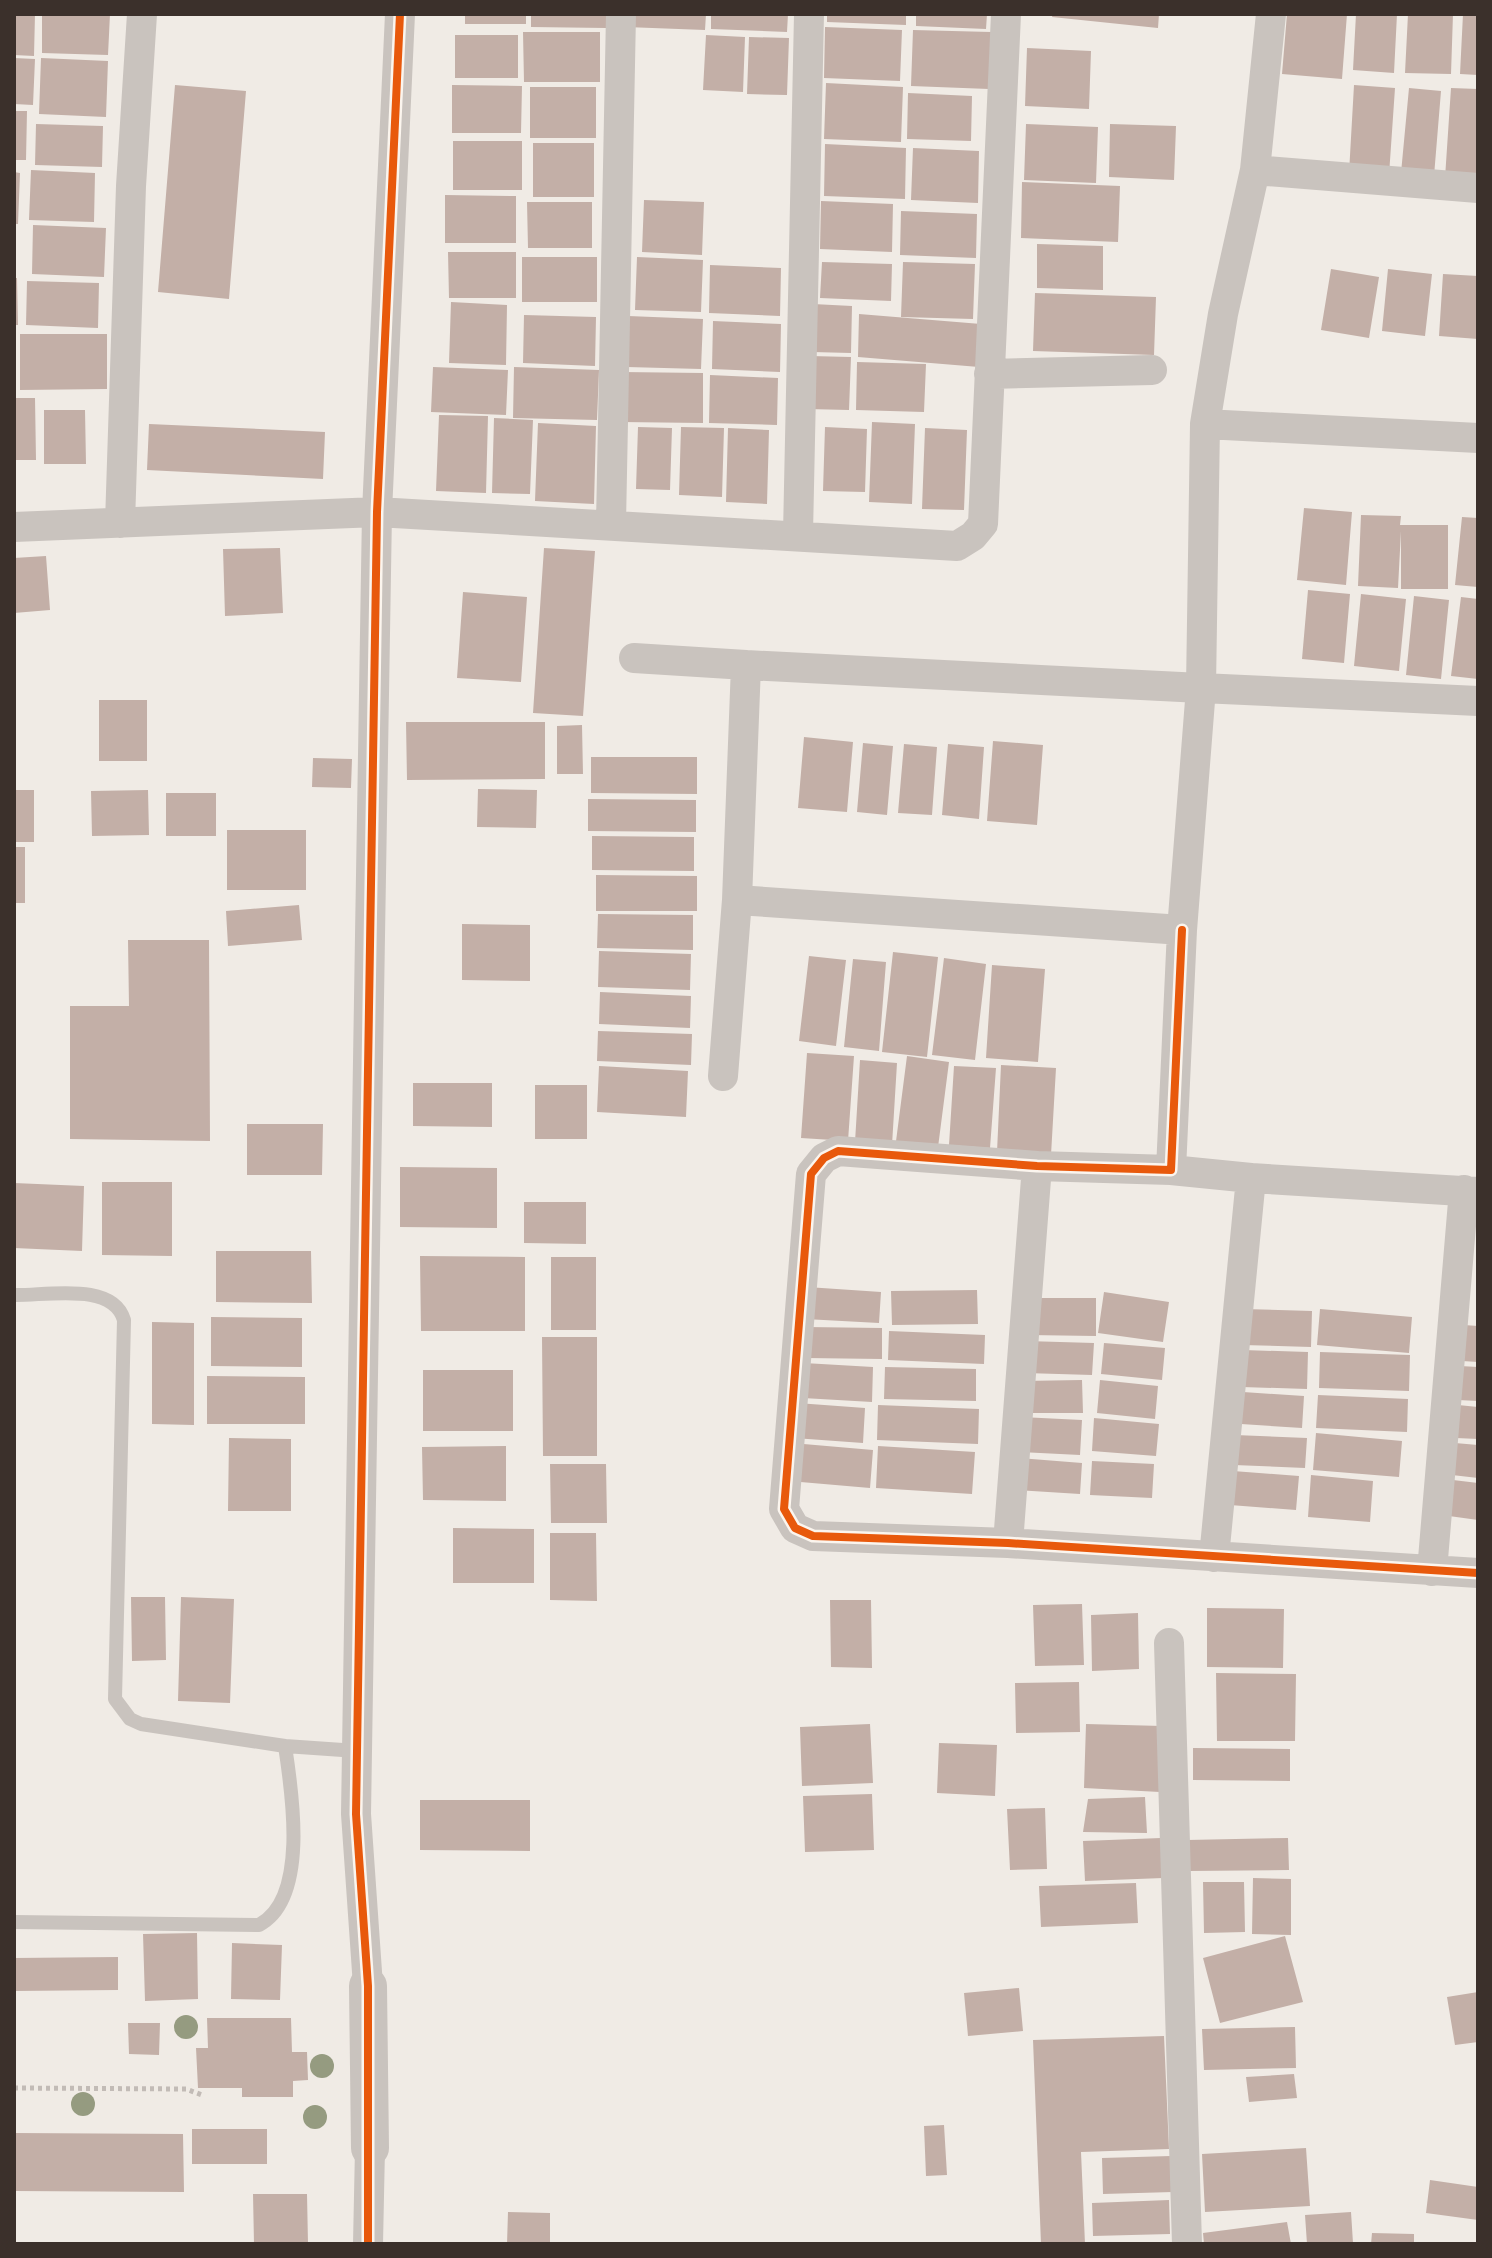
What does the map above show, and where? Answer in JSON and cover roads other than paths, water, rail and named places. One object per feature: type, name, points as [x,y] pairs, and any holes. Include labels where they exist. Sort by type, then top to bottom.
[{"type":"street","points":[[120,523],[131,186],[142,14]]},
{"type":"street","points":[[368,2244],[368,1986],[356,1814],[377,512],[400,14]]},
{"type":"street","points":[[611,524],[621,14]]},
{"type":"street","points":[[798,534],[809,14]]},
{"type":"street","points":[[14,527],[377,512],[798,534],[957,546],[973,536],[983,524],[1006,14]]},
{"type":"street","points":[[1171,1170],[1182,930],[1201,688],[1205,424],[1223,314],[1255,170],[1271,14]]},
{"type":"street","points":[[1255,170],[1478,188]]},
{"type":"street","points":[[989,374],[1152,370]]},
{"type":"street","points":[[1205,424],[1478,438]]},
{"type":"street","points":[[634,658],[1478,701]]},
{"type":"street","points":[[723,1076],[737,900],[746,665]]},
{"type":"street","points":[[737,900],[1182,930]]},
{"type":"street","points":[[1432,1571],[1471,1191],[1171,1170],[1037,1166],[838,1151],[816,1165],[811,1174],[784,1509],[795,1528],[813,1536],[1008,1543],[1432,1571],[1478,1573]]},
{"type":"street","points":[[1008,1543],[1037,1166]]},
{"type":"street","points":[[1214,1557],[1251,1178]]},
{"type":"street","points":[[1169,1643],[1187,2244]]},
{"type":"lane","points":[[14,1295],[75,1294],[109,1299],[119,1307],[124,1320],[115,1699],[130,1719],[141,1724],[285,1746],[357,1751]]},
{"type":"lane","points":[[14,1922],[259,1925],[270,1919],[285,1891],[291,1869],[292,1796],[285,1746]]}]
